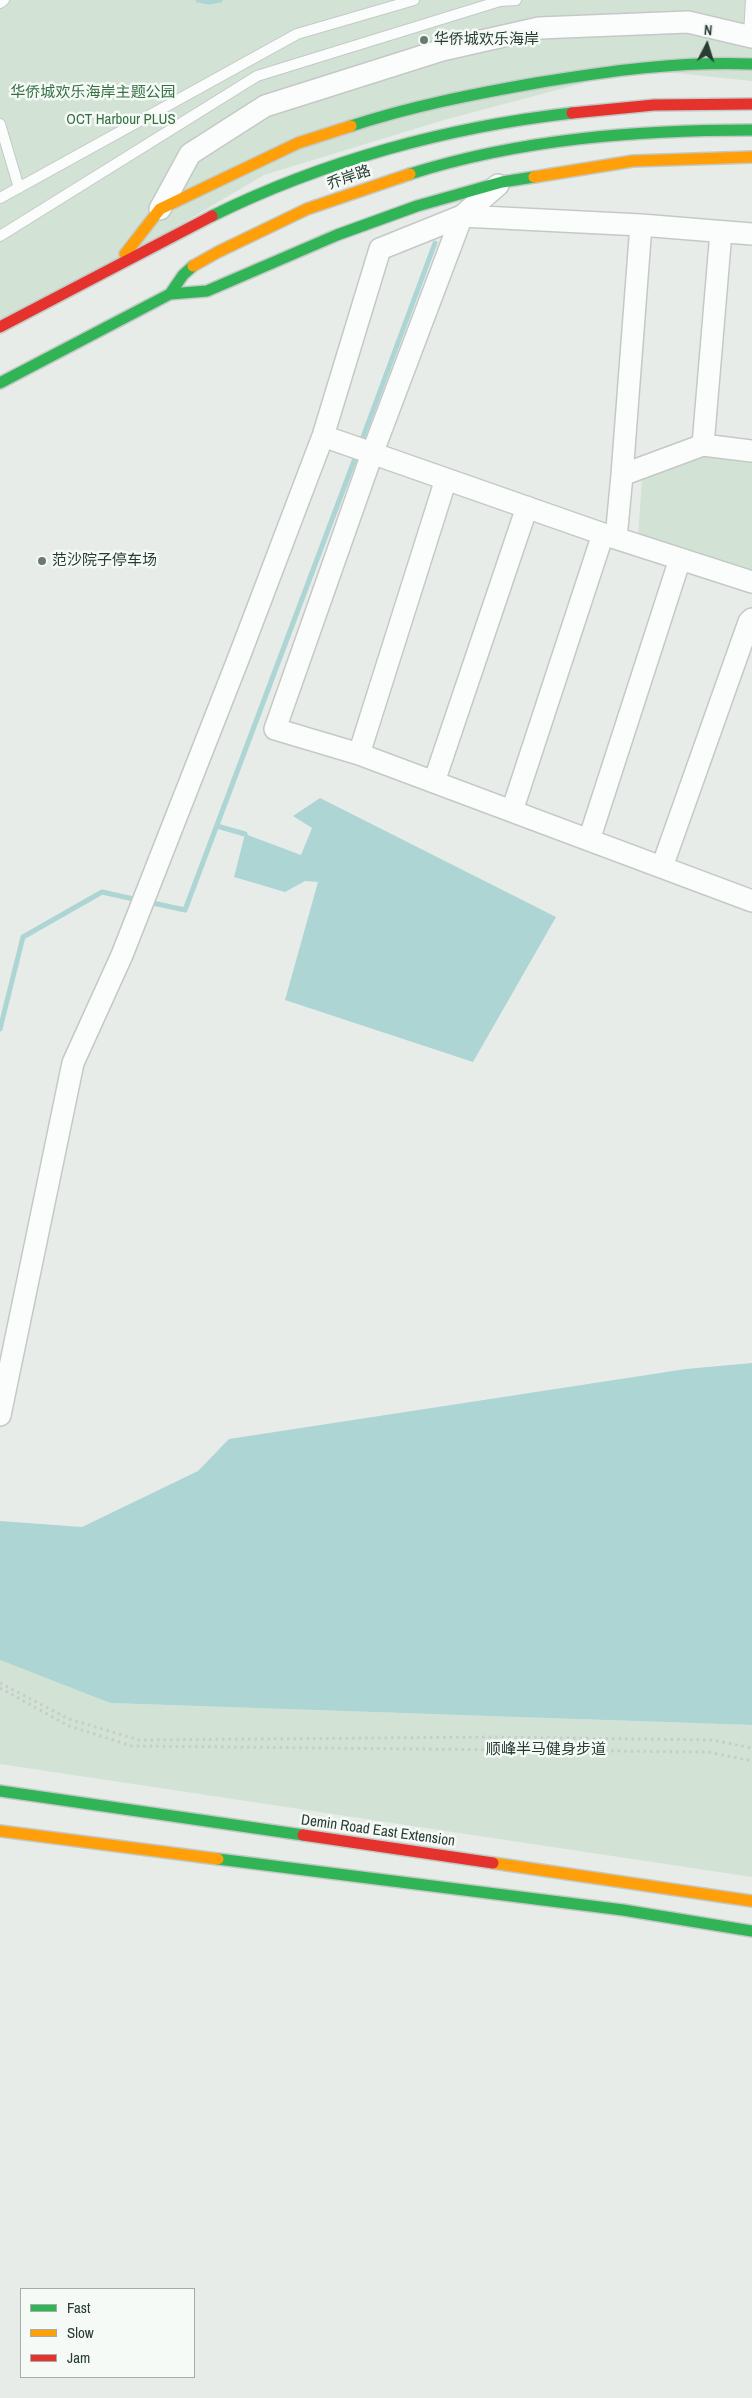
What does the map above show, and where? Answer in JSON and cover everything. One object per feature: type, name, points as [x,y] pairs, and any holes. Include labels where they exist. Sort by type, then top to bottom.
[{"type":"street","points":[[118,264],[160,209],[190,154],[265,106],[442,50],[549,28],[688,22],[751,36]]},
{"type":"street","points":[[160,209],[298,144],[378,117],[466,95],[594,73],[707,62],[752,64]]},
{"type":"street","name":"乔岸路","points":[[0,327],[170,234],[291,180],[413,142],[504,122],[600,108],[700,102],[752,104]]},
{"type":"street","name":"乔岸路","points":[[0,383],[170,294],[188,270],[271,225],[323,203],[432,166],[542,143],[699,129],[752,130]]},
{"type":"street","points":[[170,294],[208,291],[337,235],[417,206],[502,182],[633,161],[709,157],[752,158]]},
{"type":"street","points":[[380,249],[462,216],[502,182]]},
{"type":"street","points":[[2,1406],[73,1063],[122,955],[330,438],[389,216]]},
{"type":"street","points":[[462,216],[641,225],[752,234]]},
{"type":"street","points":[[462,216],[372,454],[275,729],[359,754],[752,901]]},
{"type":"street","points":[[512,811],[609,536],[622,476],[641,225]]},
{"type":"street","points":[[703,446],[721,232]]},
{"type":"street","points":[[330,438],[609,536],[752,582]]},
{"type":"street","points":[[622,476],[703,446],[752,451]]},
{"type":"street","points":[[359,754],[446,479]]},
{"type":"street","points":[[434,782],[527,507]]},
{"type":"street","points":[[589,840],[680,559]]},
{"type":"street","points":[[662,867],[749,622],[752,619]]},
{"type":"street","name":"Demin Road East Extension","points":[[0,1791],[752,1900]]},
{"type":"street","points":[[0,1831],[623,1910],[752,1931]]},
{"type":"lane","points":[[0,3],[4,0]]},
{"type":"lane","points":[[0,198],[297,34],[414,0]]},
{"type":"lane","points":[[0,236],[257,76],[500,1],[516,0]]},
{"type":"lane","points":[[751,0],[751,36]]},
{"type":"lane","points":[[0,124],[18,188]]},
{"type":"path","points":[[0,1683],[69,1719],[139,1740],[491,1737],[712,1740],[752,1748]]},
{"type":"path","name":"顺峰半马健身步道","points":[[0,1688],[69,1726],[132,1746],[708,1752],[752,1762]]},
{"type":"green space","name":"OCT Harbour PLUS","points":[[0,0],[752,0],[752,81],[636,69],[444,120],[264,175],[78,285],[0,327]]},
{"type":"green space","points":[[704,455],[752,457],[752,572],[638,537],[642,480]]},
{"type":"green space","points":[[0,1660],[110,1703],[752,1725],[752,1877],[0,1764]]},
{"type":"water","points":[[320,798],[556,917],[473,1062],[285,1000],[318,882],[305,881],[285,892],[234,877],[245,834],[301,855],[312,828],[293,816]]},
{"type":"water","points":[[752,1363],[752,1725],[110,1703],[0,1660],[0,1521],[82,1527],[198,1471],[229,1439],[686,1369]]},
{"type":"waterway","points":[[198,0],[209,2],[220,0]]},
{"type":"waterway","points":[[360,445],[435,243]]},
{"type":"waterway","points":[[148,902],[185,910],[357,453]]},
{"type":"waterway","points":[[217,826],[245,834]]},
{"type":"waterway","points":[[0,1029],[23,937],[102,892],[138,900]]},
{"type":"traffic: fast","points":[[351,126],[443,101],[563,79],[671,66],[725,63],[752,64]]},
{"type":"traffic: fast","points":[[212,216],[254,196],[298,179],[387,149],[479,127],[572,113]]},
{"type":"traffic: fast","points":[[410,174],[494,152],[579,139],[666,132],[752,130]]},
{"type":"traffic: fast","points":[[170,294],[207,291],[337,235],[417,206],[502,182],[534,177]]},
{"type":"traffic: fast","points":[[0,383],[170,294],[183,275],[193,266]]},
{"type":"traffic: fast","points":[[0,1791],[303,1835]]},
{"type":"traffic: fast","points":[[218,1859],[623,1910],[752,1931]]},
{"type":"traffic: slow","points":[[125,254],[160,209],[298,143],[351,126]]},
{"type":"traffic: slow","points":[[534,177],[633,161],[752,157]]},
{"type":"traffic: slow","points":[[193,266],[307,209],[410,174]]},
{"type":"traffic: slow","points":[[0,1831],[218,1859]]},
{"type":"traffic: slow","points":[[493,1863],[752,1901]]},
{"type":"traffic: jam","points":[[572,113],[654,105],[752,104]]},
{"type":"traffic: jam","points":[[0,327],[212,216]]},
{"type":"traffic: jam","points":[[303,1835],[493,1863]]},
{"type":"place","name":"华侨城欢乐海岸","points":[[424,40]]},
{"type":"place","name":"范沙院子停车场","points":[[42,561]]},
{"type":"park label","name":"华侨城欢乐海岸主题公园","points":[[93,93]]}]
